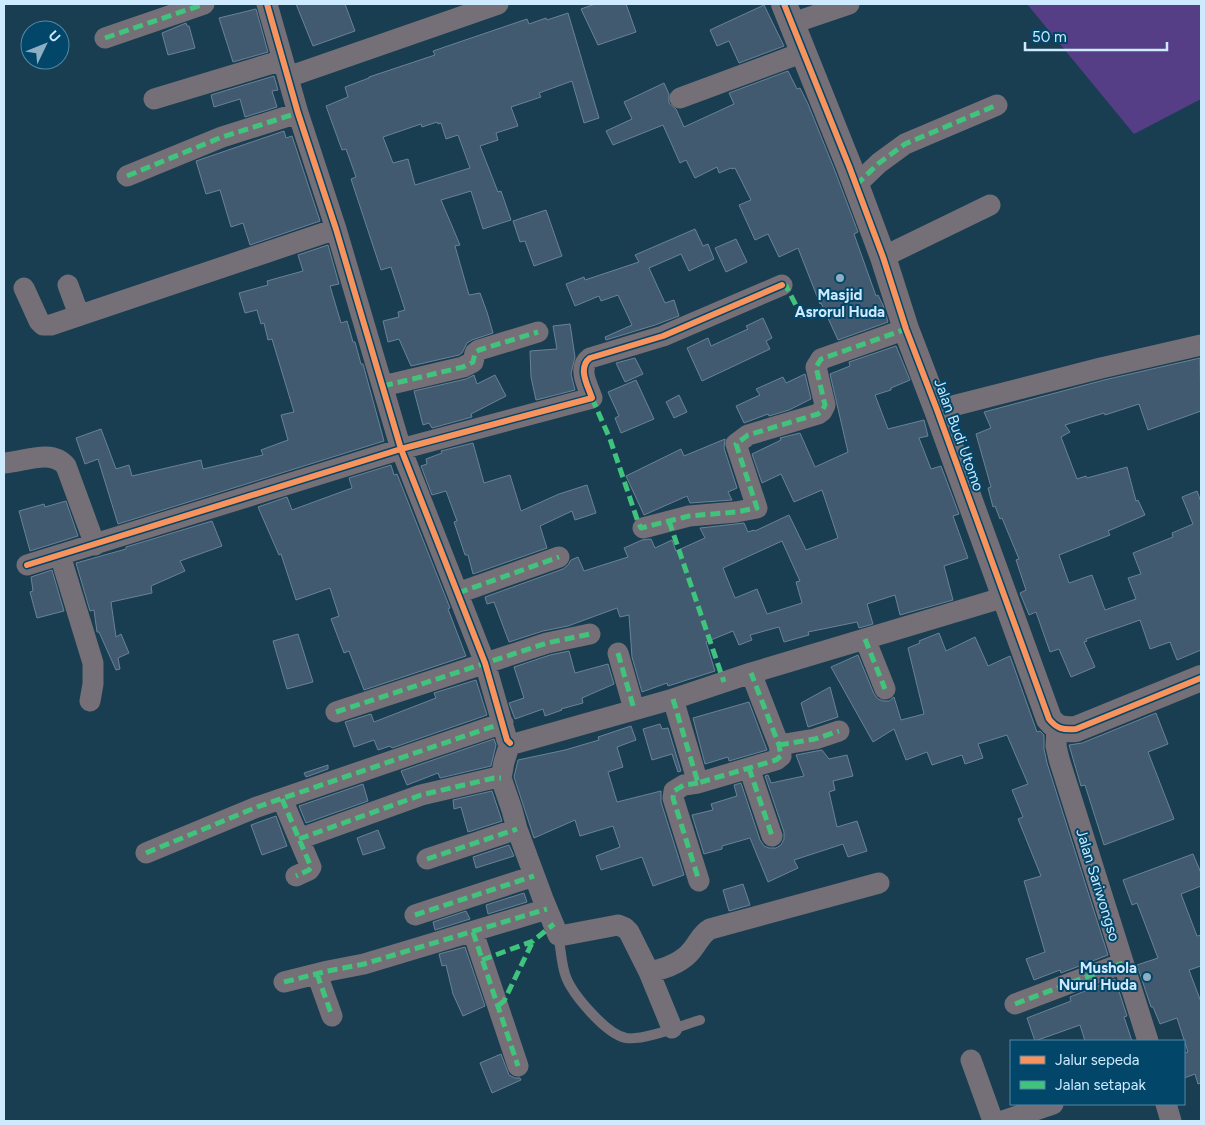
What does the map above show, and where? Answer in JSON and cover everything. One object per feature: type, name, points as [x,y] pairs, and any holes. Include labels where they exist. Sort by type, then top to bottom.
[{"type":"street","points":[[106,38],[204,4]]},
{"type":"street","points":[[267,4],[298,113],[336,229],[401,449],[485,663],[507,740],[510,743]]},
{"type":"street","points":[[154,99],[286,68],[498,4]]},
{"type":"street","points":[[788,13],[849,4]]},
{"type":"street","name":"Jalan Budi Utomo","points":[[788,13],[883,257],[906,329],[1049,720],[1058,728]]},
{"type":"street","points":[[680,98],[804,52]]},
{"type":"street","points":[[856,185],[879,163],[905,144],[997,105]]},
{"type":"street","points":[[127,176],[222,137],[298,113]]},
{"type":"street","points":[[883,257],[990,205]]},
{"type":"street","points":[[24,288],[39,321],[43,325],[51,325],[336,229]]},
{"type":"street","points":[[68,285],[79,315]]},
{"type":"street","points":[[27,565],[401,449],[592,398],[583,370],[590,358],[663,336],[782,285]]},
{"type":"street","points":[[643,528],[689,516],[758,508],[736,444],[748,435],[818,414],[822,411],[825,405],[816,367],[821,359],[906,329]]},
{"type":"street","points":[[383,386],[463,367],[473,362],[475,353],[479,350],[538,332]]},
{"type":"street","points":[[937,410],[1201,345]]},
{"type":"street","points":[[4,463],[52,456],[63,461],[96,545]]},
{"type":"street","points":[[60,555],[93,663],[93,684],[90,701]]},
{"type":"street","points":[[458,593],[560,557]]},
{"type":"street","points":[[510,743],[516,743],[673,699],[751,673],[1005,598]]},
{"type":"street","points":[[336,712],[547,643],[590,634]]},
{"type":"street","points":[[865,639],[885,690]]},
{"type":"street","points":[[618,653],[634,710]]},
{"type":"street","points":[[698,881],[673,798],[674,791],[680,787],[749,768],[780,758],[781,756],[751,673]]},
{"type":"street","points":[[1058,728],[1066,730],[1076,729],[1201,678]]},
{"type":"street","points":[[673,699],[698,782]]},
{"type":"street","points":[[146,853],[257,807],[503,723]]},
{"type":"street","name":"Jalan Sariwongso","points":[[1058,728],[1056,746],[1059,759],[1148,1040]]},
{"type":"street","points":[[778,745],[815,739],[839,730]]},
{"type":"street","points":[[510,743],[501,778],[534,876],[558,935],[565,936],[618,925],[630,932],[672,1028]]},
{"type":"street","points":[[749,768],[772,836]]},
{"type":"street","points":[[299,839],[421,795],[501,778]]},
{"type":"street","points":[[282,799],[311,866],[310,870],[296,876]]},
{"type":"street","points":[[427,859],[517,829]]},
{"type":"street","points":[[415,915],[534,876]]},
{"type":"street","points":[[649,972],[666,968],[679,961],[690,953],[704,932],[710,929],[879,882]]},
{"type":"street","points":[[284,982],[364,964],[547,909]]},
{"type":"street","points":[[473,932],[518,1066]]},
{"type":"street","points":[[1015,1004],[1123,963]]},
{"type":"street","points":[[317,974],[332,1016]]},
{"type":"street","points":[[970,1060],[993,1121]]},
{"type":"street","points":[[1003,1121],[1050,1105]]},
{"type":"street","points":[[1166,1105],[1171,1121]]},
{"type":"lane","points":[[558,935],[566,977],[586,1007],[606,1028],[626,1038],[643,1037],[700,1020]]},
{"type":"shaded area","points":[[1027,4],[1201,4],[1201,99],[1134,134]]},
{"type":"building","points":[[296,4],[345,4],[355,31],[313,46]]},
{"type":"building","points":[[595,4],[626,4],[636,32],[598,45],[581,9]]},
{"type":"building","points":[[764,5],[784,46],[739,63],[729,41],[717,46],[710,30]]},
{"type":"building","points":[[256,9],[268,52],[233,62],[219,18]]},
{"type":"building","points":[[568,13],[599,118],[584,123],[572,81],[539,93],[541,97],[511,107],[518,126],[496,133],[498,140],[480,146],[498,192],[501,191],[511,220],[483,229],[471,191],[441,200],[460,245],[455,246],[469,295],[480,293],[493,333],[467,343],[459,355],[411,366],[399,339],[388,342],[383,321],[399,317],[398,312],[405,310],[391,267],[381,270],[351,179],[356,177],[346,149],[342,150],[326,106],[348,97],[345,87],[435,55],[433,51],[527,19],[529,24],[546,18],[547,20]],"holes":[[[437,122],[438,124],[441,123],[446,139],[458,135],[470,168],[415,185],[408,159],[393,163],[383,137],[421,124],[422,127]]]},
{"type":"building","points":[[186,23],[189,26],[195,48],[168,55],[162,33]]},
{"type":"building","points":[[788,71],[797,89],[800,88],[808,104],[835,171],[858,232],[854,234],[876,296],[878,295],[883,305],[888,322],[838,340],[820,304],[798,248],[779,257],[768,234],[755,240],[739,205],[751,200],[735,168],[719,173],[717,167],[695,178],[686,160],[680,163],[663,125],[613,145],[606,131],[632,119],[624,102],[664,83],[669,94],[669,103],[676,109],[684,127],[734,104],[729,93]]},
{"type":"building","points":[[274,76],[278,90],[272,91],[277,107],[245,117],[240,99],[214,107],[211,95]]},
{"type":"building","points":[[284,131],[286,138],[292,136],[320,221],[250,245],[243,223],[231,227],[220,190],[206,194],[196,161]]},
{"type":"building","points":[[546,210],[562,256],[534,266],[525,241],[520,242],[513,221]]},
{"type":"building","points":[[695,229],[703,246],[708,244],[714,259],[689,271],[681,254],[649,268],[665,303],[674,300],[679,316],[606,340],[605,337],[632,325],[618,295],[601,301],[599,296],[575,306],[566,284],[584,277],[585,280],[639,262],[635,255]]},
{"type":"building","points":[[736,239],[747,262],[726,272],[715,248]]},
{"type":"building","points":[[328,245],[339,284],[330,286],[341,323],[347,321],[361,364],[363,364],[384,441],[118,524],[98,459],[85,464],[76,438],[101,429],[116,469],[129,465],[132,476],[201,460],[203,469],[263,455],[261,450],[288,440],[281,415],[294,412],[272,339],[268,340],[264,323],[261,324],[257,310],[245,313],[239,293],[268,285],[267,281],[303,271],[298,255]]},
{"type":"building","points":[[763,318],[772,338],[766,341],[770,349],[702,381],[687,348],[708,338],[711,346],[748,329],[746,326]]},
{"type":"building","points":[[570,324],[575,357],[571,374],[575,390],[536,400],[531,377],[530,351],[557,349],[553,326]]},
{"type":"building","points":[[896,346],[910,380],[891,388],[891,390],[875,395],[888,429],[924,420],[928,436],[919,438],[931,469],[941,466],[959,514],[953,516],[968,558],[944,566],[953,600],[900,615],[895,595],[867,604],[873,624],[859,628],[857,622],[808,632],[809,635],[784,642],[779,627],[750,635],[752,640],[739,645],[733,631],[706,642],[715,671],[668,686],[667,683],[642,692],[632,657],[629,615],[620,617],[617,608],[568,626],[543,631],[509,642],[494,602],[487,604],[485,597],[563,569],[571,560],[578,557],[584,571],[628,557],[624,548],[642,540],[651,539],[655,548],[672,540],[676,551],[705,538],[700,528],[744,523],[748,532],[755,531],[789,515],[806,550],[838,538],[822,490],[794,502],[781,474],[762,483],[752,454],[781,440],[780,438],[800,433],[815,467],[848,452],[830,374],[850,366],[849,362]],"holes":[[[782,541],[800,581],[796,582],[802,603],[767,614],[757,589],[735,598],[723,568]]]},
{"type":"building","points":[[635,358],[643,374],[625,382],[616,363]]},
{"type":"building","points":[[1200,358],[1201,411],[1148,430],[1139,404],[1065,425],[1070,432],[1061,437],[1077,479],[1127,467],[1136,501],[1138,500],[1145,515],[1108,531],[1110,535],[1059,555],[1069,583],[1092,575],[1105,610],[1136,599],[1128,578],[1141,574],[1133,553],[1173,537],[1172,533],[1193,524],[1182,497],[1197,491],[1201,502],[1201,650],[1177,660],[1170,642],[1150,649],[1140,620],[1086,639],[1087,641],[1084,642],[1095,667],[1071,677],[1059,649],[1050,652],[1036,612],[1029,615],[1020,593],[1026,590],[1016,560],[1019,559],[1002,518],[1000,519],[995,506],[993,507],[988,488],[991,487],[976,434],[991,428],[984,412],[1104,380]]},
{"type":"building","points":[[805,374],[811,399],[789,410],[769,416],[768,414],[744,423],[736,406],[760,395],[756,389],[783,377],[786,383]]},
{"type":"building","points":[[474,375],[477,384],[495,375],[506,396],[471,414],[472,417],[432,428],[429,423],[423,425],[414,391],[466,379]]},
{"type":"building","points":[[636,380],[654,419],[621,433],[615,418],[619,416],[608,392]]},
{"type":"building","points":[[679,395],[687,412],[674,418],[666,402]]},
{"type":"building","points":[[725,439],[724,448],[737,488],[728,492],[732,500],[690,503],[687,496],[644,515],[626,476],[681,449],[684,456]]},
{"type":"building","points":[[473,443],[484,483],[510,475],[521,511],[559,494],[587,485],[596,513],[575,520],[572,511],[540,526],[547,548],[473,574],[468,555],[465,555],[454,522],[457,521],[446,491],[432,495],[421,466],[427,464],[426,459],[442,453],[441,451]]},
{"type":"building","points":[[391,465],[394,475],[397,474],[450,608],[448,609],[466,656],[364,690],[349,651],[344,653],[331,619],[339,616],[330,588],[296,600],[281,554],[279,555],[258,507],[287,497],[292,510],[352,488],[349,478]]},
{"type":"building","points":[[66,501],[78,536],[30,551],[19,511],[44,504],[45,507]]},
{"type":"building","points":[[212,521],[222,546],[180,561],[185,571],[151,586],[152,593],[111,602],[116,637],[121,634],[129,653],[118,658],[120,669],[116,670],[99,632],[97,632],[94,610],[90,611],[76,563]]},
{"type":"building","points":[[52,570],[64,611],[37,618],[30,592],[33,591],[31,577]]},
{"type":"building","points":[[939,633],[946,651],[975,637],[988,666],[1010,656],[1037,732],[1040,731],[1044,735],[1047,763],[1108,955],[1061,973],[1060,970],[1034,980],[1026,959],[1045,952],[1024,881],[1041,876],[1018,819],[1023,817],[1012,790],[1028,784],[1007,735],[978,744],[983,758],[965,764],[962,755],[932,765],[927,752],[906,760],[894,729],[873,742],[831,667],[858,655],[874,694],[883,701],[889,701],[894,697],[901,720],[924,714],[908,648],[920,643],[919,641]]},
{"type":"building","points":[[298,634],[313,682],[287,689],[273,641]]},
{"type":"building","points":[[569,651],[575,673],[608,664],[614,684],[582,698],[583,703],[545,716],[543,709],[515,719],[509,703],[524,698],[514,667]]},
{"type":"building","points":[[476,680],[487,715],[392,748],[390,746],[378,750],[374,740],[354,747],[345,722],[371,714],[374,722],[436,698],[434,693]]},
{"type":"building","points":[[830,687],[838,717],[808,727],[801,703]]},
{"type":"building","points":[[749,702],[767,750],[729,761],[728,757],[705,764],[693,718]]},
{"type":"building","points":[[1156,713],[1168,744],[1148,752],[1174,819],[1104,845],[1085,785],[1081,786],[1069,745],[1082,743]]},
{"type":"building","points":[[660,724],[662,729],[668,728],[681,771],[678,772],[672,754],[652,760],[643,729]]},
{"type":"building","points":[[631,726],[636,740],[617,747],[623,767],[608,772],[617,802],[661,791],[661,802],[684,875],[653,886],[642,857],[601,870],[596,856],[620,847],[613,826],[580,836],[575,820],[534,838],[514,777],[518,760],[565,750],[599,740],[598,737]]},
{"type":"building","points":[[494,739],[496,745],[491,766],[440,778],[438,773],[407,785],[401,771]]},
{"type":"building","points":[[822,750],[829,759],[847,755],[853,776],[833,781],[835,790],[829,792],[837,827],[857,821],[867,851],[848,857],[843,844],[794,860],[798,868],[768,882],[750,838],[722,846],[722,849],[704,854],[692,815],[713,810],[711,804],[737,796],[734,785],[741,783],[760,840],[764,846],[769,848],[776,848],[781,845],[784,839],[784,832],[765,776],[768,775],[771,783],[804,776],[796,755]]},
{"type":"building","points":[[328,765],[328,769],[306,777],[304,773]]},
{"type":"building","points":[[363,784],[368,801],[306,823],[299,806]]},
{"type":"building","points":[[492,791],[502,821],[468,832],[461,807],[454,809],[453,800]]},
{"type":"building","points":[[276,816],[287,846],[262,855],[251,825]]},
{"type":"building","points":[[378,830],[385,848],[363,855],[357,838]]},
{"type":"building","points":[[509,845],[514,856],[476,868],[473,857]]},
{"type":"building","points":[[1193,854],[1201,873],[1201,886],[1181,894],[1197,936],[1201,935],[1201,966],[1189,970],[1201,1002],[1201,1083],[1198,1084],[1195,1074],[1185,1078],[1185,1053],[1188,1052],[1177,1018],[1160,1024],[1153,1007],[1151,1007],[1137,965],[1158,958],[1137,903],[1132,905],[1123,880]]},
{"type":"building","points":[[743,884],[750,905],[729,911],[723,890]]},
{"type":"building","points":[[524,893],[527,902],[488,914],[486,905]]},
{"type":"building","points":[[466,911],[470,919],[435,930],[433,922]]},
{"type":"building","points":[[465,947],[485,1006],[463,1016],[453,994],[446,965],[442,966],[439,954]]},
{"type":"building","points":[[1115,979],[1127,1016],[1124,1017],[1132,1040],[1085,1040],[1080,1025],[1035,1040],[1027,1018],[1071,1001],[1070,997]]},
{"type":"building","points":[[501,1054],[509,1075],[521,1080],[492,1093],[480,1063]]},
{"type":"marked path","points":[[105,38],[204,4]]},
{"type":"marked path","points":[[856,185],[879,163],[905,144],[997,105]]},
{"type":"marked path","points":[[127,176],[222,137],[298,113]]},
{"type":"marked path","points":[[782,285],[786,286],[801,315],[806,317],[815,315]]},
{"type":"marked path","points":[[592,398],[610,439],[641,528],[689,516],[736,512],[757,508],[736,444],[748,435],[818,414],[822,411],[825,405],[816,367],[821,359],[906,329]]},
{"type":"marked path","points":[[383,386],[463,367],[473,362],[475,353],[479,350],[538,332]]},
{"type":"marked path","points":[[669,521],[724,682]]},
{"type":"marked path","points":[[458,593],[559,557]]},
{"type":"marked path","points":[[336,712],[547,643],[590,634]]},
{"type":"marked path","points":[[865,639],[885,689]]},
{"type":"marked path","points":[[618,653],[634,709]]},
{"type":"marked path","points":[[673,699],[698,783],[776,760],[781,756],[779,745],[751,673]]},
{"type":"marked path","points":[[146,853],[257,807],[503,723]]},
{"type":"marked path","points":[[779,745],[815,739],[839,731]]},
{"type":"marked path","points":[[749,768],[772,836]]},
{"type":"marked path","points":[[299,839],[421,795],[501,778]]},
{"type":"marked path","points":[[698,783],[684,785],[674,791],[673,798],[699,881]]},
{"type":"marked path","points":[[282,799],[311,867],[309,870],[296,876]]},
{"type":"marked path","points":[[427,859],[517,829]]},
{"type":"marked path","points":[[415,915],[534,876]]},
{"type":"marked path","points":[[284,982],[364,964],[547,909]]},
{"type":"marked path","points":[[482,960],[533,941],[554,924]]},
{"type":"marked path","points":[[473,932],[518,1066]]},
{"type":"marked path","points":[[499,1005],[504,1001],[533,941]]},
{"type":"marked path","points":[[1015,1004],[1123,963]]},
{"type":"marked path","points":[[317,974],[332,1016]]},
{"type":"cycle path","points":[[267,4],[298,113],[336,229],[401,449],[485,663],[507,740],[510,743]]},
{"type":"cycle path","points":[[784,4],[883,257],[906,329],[1049,719],[1061,728],[1076,729],[1201,678]]},
{"type":"cycle path","points":[[27,565],[401,449],[592,398],[584,372],[586,362],[590,358],[663,336],[782,285]]},
{"type":"place","name":"Masjid Asrorul Huda","points":[[840,278]]},
{"type":"place","name":"Mushola Nurul Huda","points":[[1147,977]]}]
